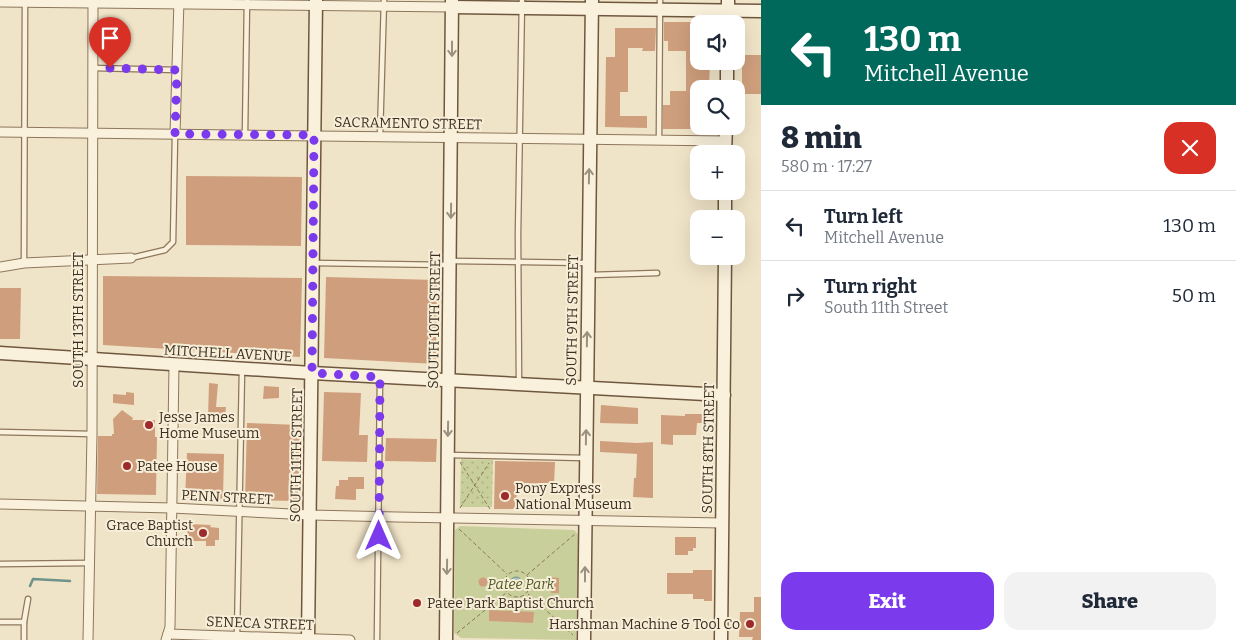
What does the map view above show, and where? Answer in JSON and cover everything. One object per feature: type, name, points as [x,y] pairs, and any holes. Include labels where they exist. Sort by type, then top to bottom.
[{"type":"main road","name":"SOUTH 11TH STREET","points":[[308,640],[316,3]]},
{"type":"main road","points":[[452,4],[728,5],[761,11]]},
{"type":"main road","name":"SOUTH 10TH STREET","points":[[446,640],[447,518],[453,456],[449,380],[452,4]]},
{"type":"main road","name":"SOUTH 9TH STREET","points":[[580,639],[585,521],[592,4]]},
{"type":"main road","name":"SOUTH 8TH STREET","points":[[721,640],[725,265]]},
{"type":"main road","name":"MITCHELL AVENUE","points":[[0,353],[380,377],[724,395]]},
{"type":"street","name":"SOUTH 13TH STREET","points":[[88,640],[92,434],[93,1]]},
{"type":"street","points":[[0,2],[452,4]]},
{"type":"street","points":[[175,134],[179,2]]},
{"type":"street","name":"SACRAMENTO STREET","points":[[0,132],[658,140],[700,145]]},
{"type":"street","points":[[0,266],[24,263],[130,258]]},
{"type":"street","points":[[167,637],[170,627],[174,365]]},
{"type":"street","name":"PENN STREET","points":[[0,504],[172,508],[379,517],[722,523]]},
{"type":"street","name":"SENECA STREET","points":[[167,637],[350,640]]},
{"type":"lane","points":[[24,263],[25,2]]},
{"type":"lane","points":[[245,134],[247,3]]},
{"type":"lane","points":[[380,136],[384,4]]},
{"type":"lane","points":[[519,383],[518,262],[522,4]]},
{"type":"lane","points":[[658,140],[660,5]]},
{"type":"lane","points":[[93,68],[177,70]]},
{"type":"lane","points":[[130,258],[165,250],[174,242],[175,134]]},
{"type":"lane","points":[[313,263],[518,262],[657,273]]},
{"type":"lane","points":[[237,638],[242,368]]},
{"type":"lane","points":[[377,640],[380,377]]},
{"type":"lane","points":[[0,432],[92,434]]},
{"type":"lane","points":[[453,456],[586,458]]},
{"type":"lane","points":[[0,564],[89,564]]},
{"type":"lane","points":[[24,640],[24,622],[28,599]]},
{"type":"lane","points":[[0,622],[24,622]]},
{"type":"path","points":[[453,456],[475,485],[490,510]]},
{"type":"path","points":[[460,508],[493,456]]},
{"type":"path","points":[[459,529],[507,574]]},
{"type":"path","points":[[527,575],[575,534]]},
{"type":"path","points":[[519,571],[527,575],[530,584],[526,593],[514,597],[506,592],[503,584],[507,574],[519,571]]},
{"type":"path","points":[[488,582],[503,584]]},
{"type":"path","points":[[457,633],[506,592]]},
{"type":"path","points":[[526,593],[580,639]]},
{"type":"green space","points":[[461,459],[493,460],[492,507],[460,507]]},
{"type":"green space","name":"Patee Park","points":[[460,526],[574,530],[579,535],[576,640],[461,638],[454,633],[455,530]]},
{"type":"water","points":[[514,577],[518,577],[522,583],[518,589],[514,589],[510,585],[510,581]]},
{"type":"building","points":[[664,22],[690,22],[690,70],[710,70],[709,80],[690,80],[690,129],[663,129],[663,105],[670,105],[670,91],[686,91],[686,51],[668,51],[668,41],[664,41]]},
{"type":"building","points":[[615,28],[656,28],[655,51],[642,51],[643,48],[628,48],[628,92],[620,92],[620,116],[647,116],[647,128],[605,127],[606,57],[615,57]]},
{"type":"building","points":[[745,55],[761,55],[761,94],[745,94],[745,80],[742,80],[742,70],[745,70]]},
{"type":"building","points":[[186,176],[302,177],[301,246],[186,245]]},
{"type":"building","points":[[103,276],[302,278],[300,357],[103,345]]},
{"type":"building","points":[[326,277],[437,280],[436,364],[324,358]]},
{"type":"building","points":[[0,288],[21,288],[20,339],[0,339]]},
{"type":"building","points":[[209,383],[218,384],[216,407],[226,407],[225,418],[208,417]]},
{"type":"building","points":[[264,386],[279,387],[279,398],[263,399]]},
{"type":"building","points":[[126,392],[134,393],[134,405],[113,403],[113,394],[126,395]]},
{"type":"building","points":[[324,392],[361,393],[359,435],[368,435],[367,462],[322,461]]},
{"type":"building","points":[[601,405],[638,408],[638,424],[600,423]]},
{"type":"building","name":"Patee House","points":[[122,410],[133,418],[132,420],[155,420],[155,437],[157,437],[156,495],[97,494],[98,436],[112,436],[114,434],[113,419]]},
{"type":"building","points":[[685,414],[703,414],[703,423],[697,423],[696,435],[673,435],[673,445],[661,444],[661,415],[685,416]]},
{"type":"building","points":[[247,423],[300,425],[298,501],[245,500]]},
{"type":"building","points":[[386,438],[437,439],[436,462],[385,461]]},
{"type":"building","points":[[600,441],[653,442],[653,498],[633,497],[637,454],[600,452]]},
{"type":"building","points":[[187,453],[224,454],[223,499],[185,498]]},
{"type":"building","name":"Pony Express National Museum","points":[[495,461],[555,462],[554,484],[517,483],[516,509],[494,509]]},
{"type":"building","points":[[348,477],[364,477],[364,489],[356,489],[356,500],[335,499],[336,486],[339,486],[339,480],[348,480]]},
{"type":"building","name":"Grace Baptist Church","points":[[188,524],[211,525],[210,527],[219,528],[219,540],[215,540],[215,546],[206,546],[206,541],[193,541],[193,548],[183,548],[184,539],[187,539]]},
{"type":"building","points":[[675,537],[696,537],[696,548],[693,548],[693,551],[688,551],[688,555],[675,555]]},
{"type":"building","points":[[693,570],[712,570],[712,601],[693,599],[693,594],[667,594],[667,573],[693,573]]},
{"type":"building","points":[[483,577],[488,582],[483,587],[478,582]]},
{"type":"building","points":[[551,577],[559,578],[559,593],[551,593]]},
{"type":"building","name":"Harshman Machine & Tool Co","points":[[754,597],[761,597],[761,640],[752,640],[753,637],[739,637],[740,612],[754,612]]},
{"type":"building","points":[[489,610],[534,612],[533,623],[489,621]]},
{"type":"waterway","points":[[30,586],[33,579],[70,581]]},
{"type":"place","name":"Jesse James Home Museum","points":[[149,425]]},
{"type":"place","name":"Patee House","points":[[127,466]]},
{"type":"place","name":"Pony Express National Museum","points":[[505,496]]},
{"type":"place","name":"Grace Baptist Church","points":[[203,533]]},
{"type":"place","name":"Patee Park Baptist Church","points":[[417,603]]},
{"type":"place","name":"Harshman Machine & Tool Co","points":[[750,624]]},
{"type":"route","points":[[110,68],[177,70],[175,134],[314,135],[312,373],[380,377],[379,536]]}]
